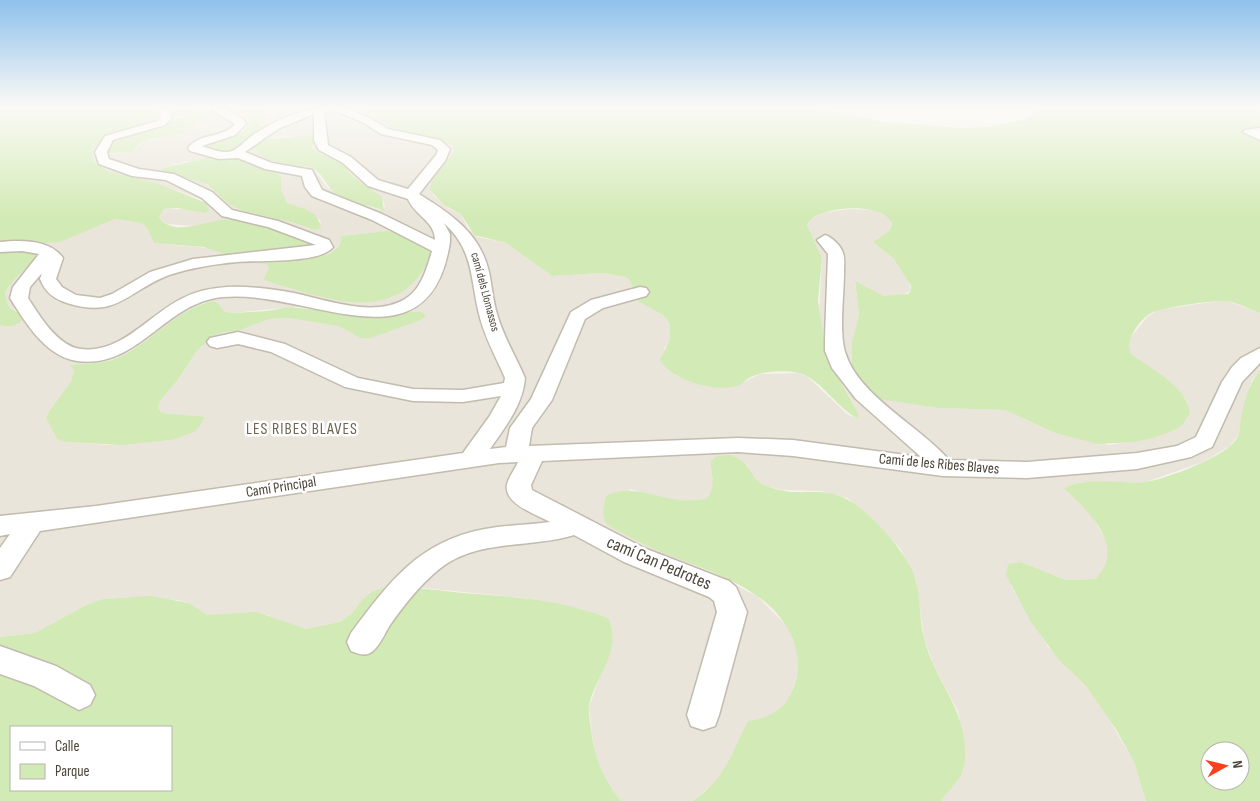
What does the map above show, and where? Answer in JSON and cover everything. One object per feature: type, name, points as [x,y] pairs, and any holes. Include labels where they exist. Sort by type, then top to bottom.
[{"type":"street","points":[[0,247],[28,246],[48,252],[55,258],[48,279],[52,288],[76,301],[96,303],[115,299],[158,274],[203,260],[316,252],[326,247],[324,242],[312,237],[264,221],[227,213],[207,195],[169,177],[137,172],[103,161],[101,152],[105,143]]},
{"type":"street","points":[[198,143],[194,148],[219,155],[239,154],[269,166],[307,173],[312,187],[317,193],[377,217],[440,248]]},
{"type":"street","points":[[239,154],[244,146],[249,143]]},
{"type":"street","name":"camí dels Llomassos","points":[[321,143],[323,147],[347,160],[373,183],[414,197],[447,218],[462,232],[471,246],[480,270],[488,315],[512,370],[514,388]]},
{"type":"street","points":[[48,252],[39,268],[22,287],[19,298],[57,344],[72,354],[88,356],[123,347],[182,305],[199,297],[218,293],[268,294],[363,312],[396,310],[412,304],[430,284],[442,240],[440,228],[414,197],[422,178],[443,153],[443,147],[436,143]]},
{"type":"street","points":[[825,240],[836,254],[834,337],[835,351],[842,368],[862,395],[927,449],[943,468]]},
{"type":"street","points":[[526,453],[518,436],[521,428],[541,400],[577,316],[598,304],[640,292]]},
{"type":"street","points":[[217,342],[238,338],[278,348],[352,383],[413,395],[458,397],[514,388]]},
{"type":"street","name":"Camí de les Ribes Blaves","points":[[563,451],[698,446],[767,446],[943,468],[1019,470],[1092,466],[1162,456],[1192,450],[1199,446],[1207,437],[1226,392],[1239,369],[1260,354]]},
{"type":"street","points":[[472,458],[507,405],[514,388]]},
{"type":"street","name":"Camí Principal","points":[[0,526],[32,523],[472,458],[563,451]]},
{"type":"street","name":"camí Can Pedrotes","points":[[526,453],[519,485],[521,496],[634,554],[719,589],[726,595],[732,612],[703,715]]},
{"type":"street","points":[[0,569],[32,523]]},
{"type":"street","points":[[362,642],[418,570],[450,548],[473,540],[550,532],[575,525]]},
{"type":"street","points":[[0,660],[45,676],[79,695]]},
{"type":"shaded area","points":[[114,143],[108,153],[113,154],[132,152],[141,143],[214,143],[210,145],[259,143],[266,158],[313,168],[327,187],[345,199],[380,210],[385,208],[383,200],[355,178],[343,165],[315,151],[312,145],[308,143],[448,143],[454,148],[454,152],[430,185],[433,195],[448,208],[461,214],[468,229],[478,237],[506,243],[552,276],[602,273],[626,277],[630,281],[639,301],[663,315],[670,324],[670,339],[664,349],[677,376],[718,387],[738,385],[760,374],[799,373],[808,377],[847,414],[859,419],[854,405],[830,363],[819,317],[822,258],[807,225],[811,219],[825,212],[851,209],[874,210],[886,215],[892,221],[889,231],[873,242],[894,259],[907,277],[911,290],[901,296],[883,296],[855,282],[859,315],[852,341],[853,353],[917,404],[939,408],[1005,410],[1055,433],[1109,445],[1144,440],[1177,429],[1183,424],[1190,413],[1187,401],[1178,390],[1131,355],[1129,350],[1131,337],[1148,316],[1158,310],[1225,300],[1260,313],[1260,371],[1252,380],[1241,416],[1242,430],[1230,446],[1203,462],[1146,482],[1083,482],[1065,488],[1091,514],[1108,545],[1110,555],[1102,573],[1095,579],[1066,580],[1021,562],[1011,586],[1048,647],[1086,686],[1107,716],[1134,762],[1146,801],[941,801],[964,769],[964,739],[958,711],[934,666],[924,639],[916,580],[900,548],[866,513],[847,498],[821,491],[782,490],[768,487],[750,473],[747,465],[710,462],[713,482],[712,490],[707,498],[695,501],[669,500],[630,489],[607,524],[640,543],[704,569],[757,596],[788,627],[798,654],[799,669],[789,700],[777,711],[741,735],[727,767],[716,781],[693,801],[621,801],[609,787],[595,758],[589,707],[603,668],[608,618],[582,609],[524,598],[423,588],[361,601],[352,613],[340,622],[306,629],[280,622],[268,615],[207,615],[189,603],[178,600],[135,597],[103,599],[86,605],[35,633],[0,637],[0,325],[18,325],[19,312],[8,306],[5,294],[15,276],[23,269],[30,242],[59,242],[115,219],[141,223],[147,228],[154,243],[209,248],[261,224],[228,219],[196,226],[166,224],[159,217],[164,209],[183,209],[205,201],[168,187],[108,171],[94,162],[92,151],[96,144]],"holes":[[[187,161],[275,172],[281,176],[281,188],[287,203],[309,211],[321,221],[320,225],[314,230],[295,223],[243,211],[203,182],[164,171],[163,168]],[[379,232],[422,270],[409,286],[391,298],[355,302],[299,291],[263,278],[269,268],[264,261],[315,258],[336,250],[341,236]],[[214,301],[224,311],[230,313],[297,307],[348,313],[422,312],[425,316],[419,321],[401,327],[355,335],[338,326],[288,318],[269,319],[241,330],[212,336],[196,352],[177,381],[160,401],[158,408],[162,413],[173,414],[172,440],[109,445],[65,442],[57,439],[46,418],[71,381],[74,371],[70,365],[101,362],[122,356],[154,337],[188,310],[205,302]]]},
{"type":"green space","points":[[0,143],[99,143],[92,151],[94,162],[108,171],[160,184],[206,203],[209,211],[205,213],[178,208],[164,209],[159,217],[165,223],[172,226],[188,227],[221,220],[243,220],[307,239],[313,244],[308,247],[283,250],[224,254],[204,247],[154,243],[147,228],[141,223],[115,219],[60,242],[0,244]]},
{"type":"green space","points":[[114,143],[140,143],[132,152],[109,153],[111,146]]},
{"type":"green space","points":[[213,143],[245,143],[224,151],[216,151],[208,147]]},
{"type":"green space","points":[[313,143],[312,147],[315,151],[341,163],[355,178],[382,197],[384,211],[354,202],[336,194],[313,168],[271,160],[257,151],[252,144]]},
{"type":"green space","points":[[448,143],[1260,143],[1260,313],[1232,302],[1217,301],[1156,311],[1142,320],[1134,331],[1130,343],[1131,354],[1175,386],[1187,403],[1190,413],[1183,424],[1177,429],[1153,438],[1135,442],[1098,444],[1055,433],[1005,410],[939,408],[879,399],[864,384],[852,366],[852,341],[859,315],[855,281],[884,296],[908,294],[911,286],[894,259],[873,242],[889,231],[892,224],[887,217],[865,209],[850,208],[823,213],[813,218],[807,225],[822,258],[818,301],[825,347],[830,363],[858,413],[859,419],[843,408],[814,381],[799,373],[770,372],[758,374],[737,386],[728,387],[706,386],[674,374],[660,360],[670,339],[670,324],[663,315],[638,301],[630,281],[626,277],[602,273],[552,276],[506,243],[474,235],[461,214],[444,205],[430,190],[431,182],[454,152],[453,146]]},
{"type":"green space","points":[[207,158],[245,160],[281,176],[281,188],[287,203],[309,211],[317,217],[321,228],[314,230],[295,223],[243,211],[229,204],[207,184],[163,171],[163,168]]},
{"type":"green space","points":[[387,231],[400,234],[432,249],[430,257],[418,277],[404,291],[387,299],[369,302],[349,302],[310,294],[263,279],[269,268],[267,265],[256,261],[287,261],[323,256],[339,246],[341,236]]},
{"type":"green space","points":[[0,251],[30,251],[38,253],[32,262],[13,281],[5,294],[8,306],[24,317],[20,323],[14,326],[0,325]]},
{"type":"green space","points":[[214,301],[224,311],[230,313],[268,311],[289,307],[348,313],[422,312],[426,316],[419,321],[370,338],[361,338],[338,326],[288,318],[269,319],[241,330],[212,336],[196,352],[177,381],[160,401],[158,408],[162,413],[205,417],[196,431],[172,440],[121,445],[65,442],[57,439],[46,418],[71,381],[74,371],[70,365],[116,359],[179,316],[202,304]]},
{"type":"green space","points":[[1260,371],[1260,801],[1146,801],[1134,762],[1117,731],[1086,686],[1058,659],[1031,622],[1006,575],[1008,564],[1021,562],[1066,580],[1095,579],[1104,567],[1107,555],[1106,543],[1101,530],[1093,519],[1064,488],[1074,484],[1093,481],[1144,482],[1164,478],[1212,458],[1229,447],[1238,436],[1241,417],[1250,386]]},
{"type":"green space","points":[[729,455],[743,461],[762,484],[769,487],[783,491],[828,493],[851,502],[885,531],[907,560],[917,585],[922,629],[929,655],[958,714],[963,730],[965,748],[963,771],[941,801],[693,801],[705,792],[721,774],[748,721],[768,716],[780,708],[789,698],[798,672],[798,660],[793,640],[781,618],[764,601],[743,587],[719,575],[645,545],[608,525],[603,515],[606,496],[618,492],[642,492],[679,500],[707,498],[712,489],[710,462],[717,456]]},
{"type":"green space","points":[[387,587],[406,588],[555,603],[608,618],[612,630],[611,651],[593,693],[589,705],[589,713],[592,739],[600,767],[621,801],[0,801],[0,637],[35,633],[86,605],[103,599],[151,596],[189,603],[207,615],[257,612],[306,629],[340,622],[352,613],[361,601],[373,591]]},
{"type":"district","name":"LES RIBES BLAVES","points":[[302,429]]}]
